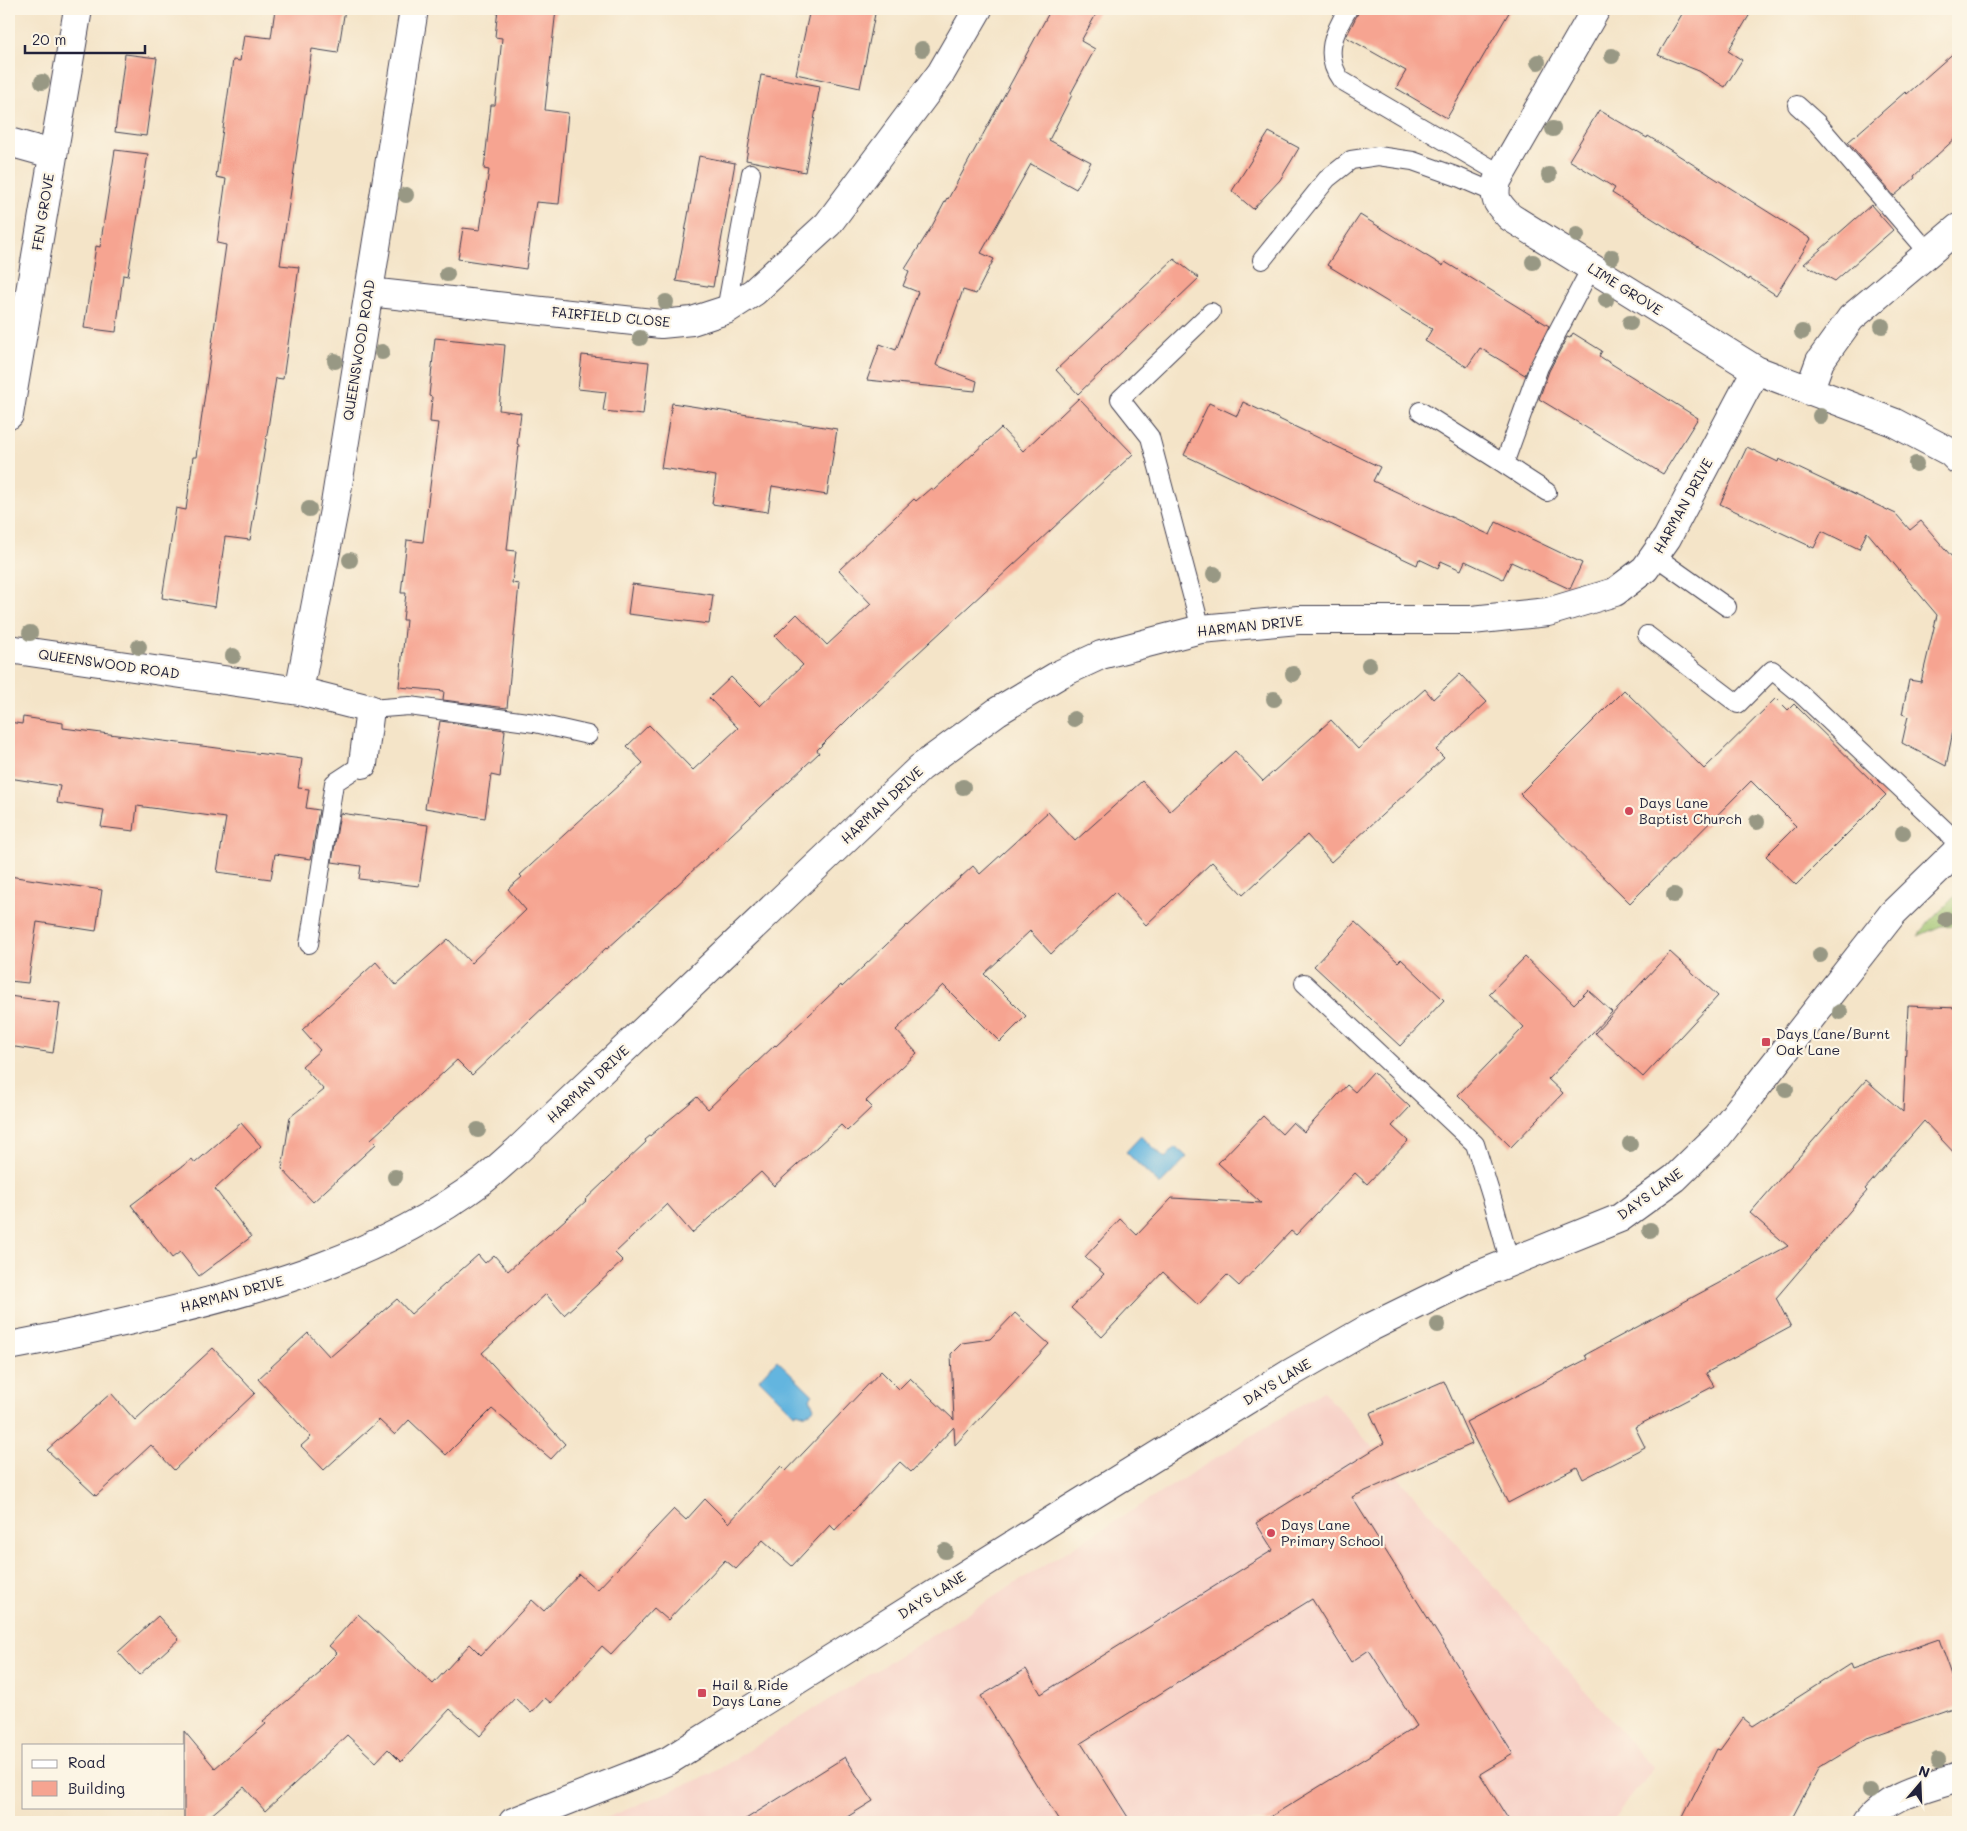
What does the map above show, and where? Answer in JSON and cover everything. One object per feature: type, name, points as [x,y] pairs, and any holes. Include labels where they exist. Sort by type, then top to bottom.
[{"type":"street","name":"FEN GROVE","points":[[9,415],[78,9]]},
{"type":"street","name":"QUEENSWOOD ROAD","points":[[299,691],[334,510],[414,9]]},
{"type":"street","name":"FAIRFIELD CLOSE","points":[[368,292],[661,324],[692,321],[726,310],[754,292],[828,224],[941,74],[978,9]]},
{"type":"street","points":[[1498,184],[1596,9]]},
{"type":"street","points":[[9,142],[52,154]]},
{"type":"street","name":"LIME GROVE","points":[[1498,184],[1496,203],[1510,217],[1756,370],[1892,422],[1950,452],[1958,460]]},
{"type":"street","points":[[1809,391],[1820,361],[1851,318],[1958,228]]},
{"type":"street","name":"HARMAN DRIVE","points":[[9,1346],[218,1300],[280,1282],[358,1253],[433,1213],[483,1180],[517,1151],[920,768],[998,711],[1075,666],[1100,655],[1201,629],[1298,620],[1472,620],[1548,612],[1615,592],[1645,569],[1668,538],[1756,370]]},
{"type":"street","name":"QUEENSWOOD ROAD","points":[[9,649],[299,691],[370,709]]},
{"type":"street","points":[[363,764],[370,709]]},
{"type":"street","name":"DAYS LANE","points":[[513,1822],[668,1761],[1289,1374],[1387,1319],[1472,1278],[1620,1218],[1675,1178],[1718,1136],[1893,913],[1958,849]]},
{"type":"street","points":[[1868,1822],[1876,1811],[1899,1796],[1958,1777]]},
{"type":"lane","points":[[1348,9],[1335,31],[1331,51],[1334,70],[1341,80],[1498,184]]},
{"type":"lane","points":[[1796,104],[1817,123],[1929,253]]},
{"type":"lane","points":[[1262,260],[1327,179],[1351,160],[1378,156],[1413,161],[1458,177],[1498,184]]},
{"type":"lane","points":[[726,310],[751,173]]},
{"type":"lane","points":[[1504,464],[1539,367],[1591,268]]},
{"type":"lane","points":[[1201,629],[1150,437],[1120,399],[1211,312]]},
{"type":"lane","points":[[1420,411],[1547,492]]},
{"type":"lane","points":[[1655,556],[1727,607]]},
{"type":"lane","points":[[1647,635],[1738,704],[1772,670],[1801,694],[1948,833],[1958,849]]},
{"type":"lane","points":[[370,709],[409,706],[535,723],[588,735]]},
{"type":"lane","points":[[310,944],[334,782],[363,764]]},
{"type":"lane","points":[[1304,983],[1474,1144],[1510,1263]]},
{"type":"shaded area","name":"Days Lane Primary School","points":[[1323,1391],[1653,1768],[1612,1822],[597,1822],[711,1774]]},
{"type":"green space","points":[[1958,893],[1958,925],[1941,926],[1918,936],[1930,921]]},
{"type":"water","points":[[1141,1136],[1165,1158],[1176,1147],[1187,1157],[1160,1185],[1126,1152]]},
{"type":"water","points":[[777,1360],[813,1395],[810,1398],[814,1408],[806,1415],[797,1412],[794,1414],[759,1379]]},
{"type":"building","points":[[275,9],[345,9],[338,53],[312,49],[280,265],[299,267],[283,379],[276,378],[250,540],[225,537],[215,607],[162,598],[176,508],[186,510],[193,457],[196,457],[226,245],[217,243],[226,179],[216,177],[233,60],[240,61],[244,35],[271,38]]},
{"type":"building","points":[[498,9],[556,9],[545,110],[568,113],[559,204],[536,202],[526,269],[458,259],[463,228],[480,230],[489,170],[484,169],[491,105],[495,105],[502,38],[495,37]]},
{"type":"building","points":[[810,9],[876,9],[860,88],[796,74]]},
{"type":"building","points":[[1051,9],[1099,9],[1081,41],[1095,49],[1071,93],[1072,95],[1049,140],[1091,162],[1076,189],[1031,164],[981,253],[994,259],[976,294],[963,290],[936,365],[977,381],[975,391],[867,380],[880,344],[896,350],[918,292],[903,286],[909,271],[905,269],[948,199]]},
{"type":"building","points":[[1360,9],[1511,9],[1447,118],[1396,88],[1406,71],[1346,37]]},
{"type":"building","points":[[1685,9],[1753,9],[1728,51],[1742,60],[1725,87],[1699,71],[1658,55]]},
{"type":"building","points":[[1958,49],[1958,136],[1894,196],[1848,142]]},
{"type":"building","points":[[125,54],[157,58],[146,136],[115,132]]},
{"type":"building","points":[[761,75],[820,86],[805,172],[746,160]]},
{"type":"building","points":[[1599,110],[1647,138],[1648,136],[1811,239],[1776,295],[1750,278],[1749,280],[1612,193],[1615,188],[1569,160]]},
{"type":"building","points":[[1269,132],[1299,148],[1280,180],[1253,209],[1232,191]]},
{"type":"building","points":[[115,150],[148,154],[128,276],[123,275],[116,332],[84,328],[96,246],[100,247]]},
{"type":"building","points":[[699,156],[735,163],[713,287],[676,281]]},
{"type":"building","points":[[1871,205],[1893,230],[1835,281],[1804,264]]},
{"type":"building","points":[[1360,215],[1443,266],[1445,262],[1549,326],[1525,375],[1480,348],[1467,367],[1425,341],[1432,329],[1327,265]]},
{"type":"building","points":[[1174,259],[1199,278],[1078,394],[1056,370]]},
{"type":"building","points":[[1573,333],[1602,351],[1599,356],[1698,418],[1663,474],[1539,399],[1549,371],[1567,337],[1570,338]]},
{"type":"building","points":[[435,338],[505,345],[499,410],[521,413],[507,550],[516,551],[512,583],[519,584],[507,708],[443,700],[444,691],[399,687],[406,620],[403,620],[406,593],[401,593],[407,540],[423,542],[438,423],[430,422],[432,397],[429,396]]},
{"type":"building","points":[[582,355],[649,362],[643,415],[603,411],[606,392],[578,389]]},
{"type":"building","points":[[1079,398],[1133,454],[862,705],[817,750],[819,753],[674,888],[606,948],[472,1075],[457,1060],[371,1139],[376,1144],[313,1202],[282,1169],[290,1117],[324,1090],[302,1066],[320,1050],[302,1030],[376,962],[396,985],[448,939],[471,963],[526,910],[508,889],[522,877],[520,875],[643,763],[627,746],[649,725],[693,770],[738,728],[709,698],[731,677],[760,706],[803,665],[775,636],[797,614],[827,645],[871,604],[839,570],[914,499],[916,501],[931,488],[934,490],[1001,428],[1023,451]]},
{"type":"building","points":[[1243,402],[1380,467],[1373,481],[1490,535],[1496,522],[1582,563],[1570,589],[1511,562],[1503,579],[1465,561],[1461,570],[1441,561],[1438,568],[1419,559],[1417,565],[1184,455],[1209,403],[1237,416]]},
{"type":"building","points":[[672,403],[837,429],[827,495],[772,486],[768,512],[712,504],[716,476],[661,468]]},
{"type":"building","points":[[1747,447],[1778,462],[1779,459],[1896,514],[1910,530],[1921,521],[1958,564],[1958,732],[1953,731],[1946,766],[1902,743],[1908,716],[1902,714],[1909,680],[1921,682],[1937,615],[1867,532],[1859,549],[1822,531],[1814,548],[1720,504]]},
{"type":"building","points":[[632,584],[713,595],[709,624],[628,614]]},
{"type":"building","points":[[1460,674],[1487,702],[1436,750],[1444,758],[1331,862],[1307,835],[1243,895],[1212,862],[1146,925],[1115,892],[1051,954],[1030,931],[984,974],[1026,1016],[1000,1042],[943,985],[896,1030],[917,1053],[866,1101],[872,1107],[847,1131],[841,1125],[774,1186],[761,1172],[692,1233],[667,1204],[615,1253],[623,1261],[564,1315],[546,1294],[482,1353],[565,1444],[551,1459],[492,1409],[446,1455],[409,1420],[395,1435],[379,1420],[324,1470],[301,1446],[311,1437],[258,1379],[308,1333],[330,1357],[397,1299],[411,1314],[478,1255],[485,1263],[494,1255],[508,1271],[586,1201],[646,1142],[645,1140],[697,1097],[708,1109],[775,1045],[841,985],[842,987],[973,866],[980,874],[1048,812],[1075,841],[1142,781],[1170,811],[1235,751],[1263,781],[1331,720],[1358,749],[1425,689],[1433,699]]},
{"type":"building","name":"Days Lane Baptist Church","points":[[1624,690],[1704,769],[1776,698],[1788,710],[1794,704],[1886,795],[1796,885],[1766,856],[1796,826],[1751,781],[1630,903],[1520,794]]},
{"type":"building","points":[[23,717],[63,723],[63,728],[302,759],[298,788],[309,789],[306,808],[319,810],[311,859],[275,854],[271,879],[217,872],[226,818],[137,806],[134,831],[101,827],[104,810],[57,803],[60,786],[9,778],[9,722],[22,724]]},
{"type":"building","points":[[440,721],[505,730],[500,777],[491,775],[485,818],[425,808]]},
{"type":"building","points":[[340,813],[428,825],[419,886],[359,879],[361,866],[332,862]]},
{"type":"building","points":[[9,876],[102,890],[96,931],[37,922],[28,983],[9,981]]},
{"type":"building","points":[[1355,922],[1398,962],[1401,959],[1444,1000],[1400,1046],[1314,966]]},
{"type":"building","points":[[1670,952],[1718,996],[1643,1077],[1595,1033]]},
{"type":"building","points":[[1525,957],[1574,1004],[1588,990],[1612,1012],[1548,1079],[1563,1093],[1511,1147],[1458,1095],[1524,1027],[1489,994]]},
{"type":"building","points":[[9,996],[60,1003],[53,1053],[9,1046]]},
{"type":"building","points":[[1908,1006],[1958,1008],[1958,1157],[1924,1121],[1865,1189],[1867,1191],[1776,1298],[1791,1327],[1706,1373],[1714,1386],[1635,1427],[1645,1447],[1583,1479],[1577,1467],[1508,1503],[1466,1422],[1587,1359],[1585,1355],[1788,1246],[1750,1213],[1866,1080],[1903,1112]]},
{"type":"building","points":[[1373,1072],[1410,1107],[1392,1126],[1408,1141],[1367,1184],[1355,1173],[1296,1235],[1291,1231],[1239,1286],[1227,1275],[1198,1305],[1163,1272],[1102,1337],[1071,1308],[1104,1274],[1085,1257],[1120,1219],[1137,1235],[1172,1198],[1261,1203],[1218,1163],[1263,1116],[1282,1134],[1293,1122],[1304,1132],[1347,1085],[1355,1092]]},
{"type":"building","points":[[241,1123],[261,1146],[215,1189],[251,1237],[199,1276],[180,1252],[172,1258],[131,1205],[192,1159],[195,1163]]},
{"type":"building","points":[[1015,1313],[1049,1344],[955,1445],[954,1427],[911,1472],[900,1462],[835,1530],[830,1525],[792,1566],[763,1540],[736,1569],[725,1560],[668,1620],[654,1608],[611,1654],[602,1646],[551,1703],[545,1698],[531,1713],[515,1698],[480,1736],[450,1709],[401,1762],[388,1749],[376,1762],[347,1735],[265,1811],[244,1787],[203,1822],[184,1822],[184,1731],[215,1768],[266,1724],[263,1721],[320,1673],[319,1671],[337,1653],[329,1646],[358,1614],[433,1684],[470,1644],[481,1655],[532,1600],[544,1611],[579,1574],[597,1590],[674,1509],[686,1520],[705,1499],[729,1523],[781,1466],[786,1471],[881,1371],[899,1389],[910,1378],[954,1420],[951,1354],[962,1343],[990,1339]]},
{"type":"building","points":[[213,1348],[255,1393],[174,1470],[151,1445],[96,1496],[47,1450],[111,1393],[135,1420]]},
{"type":"building","points":[[1444,1381],[1472,1444],[1352,1497],[1513,1754],[1480,1774],[1510,1822],[1262,1822],[1417,1726],[1369,1650],[1351,1662],[1312,1599],[1081,1743],[1131,1822],[1060,1822],[981,1696],[1026,1669],[1041,1694],[1273,1550],[1256,1523],[1384,1443],[1370,1413]]},
{"type":"building","points":[[158,1616],[179,1639],[139,1675],[118,1652]]},
{"type":"building","points":[[1939,1639],[1958,1693],[1958,1706],[1867,1738],[1819,1767],[1790,1822],[1680,1822],[1717,1749],[1720,1750],[1743,1718],[1753,1726],[1850,1664],[1852,1669]]},
{"type":"building","points":[[845,1757],[873,1801],[839,1822],[741,1822]]},
{"type":"place","name":"Days Lane Baptist Church","points":[[1629,811]]},
{"type":"place","name":"Days Lane/Burnt Oak Lane","points":[[1766,1042]]},
{"type":"place","name":"Days Lane Primary School","points":[[1271,1533]]},
{"type":"place","name":"Hail & Ride Days Lane","points":[[702,1693]]}]
